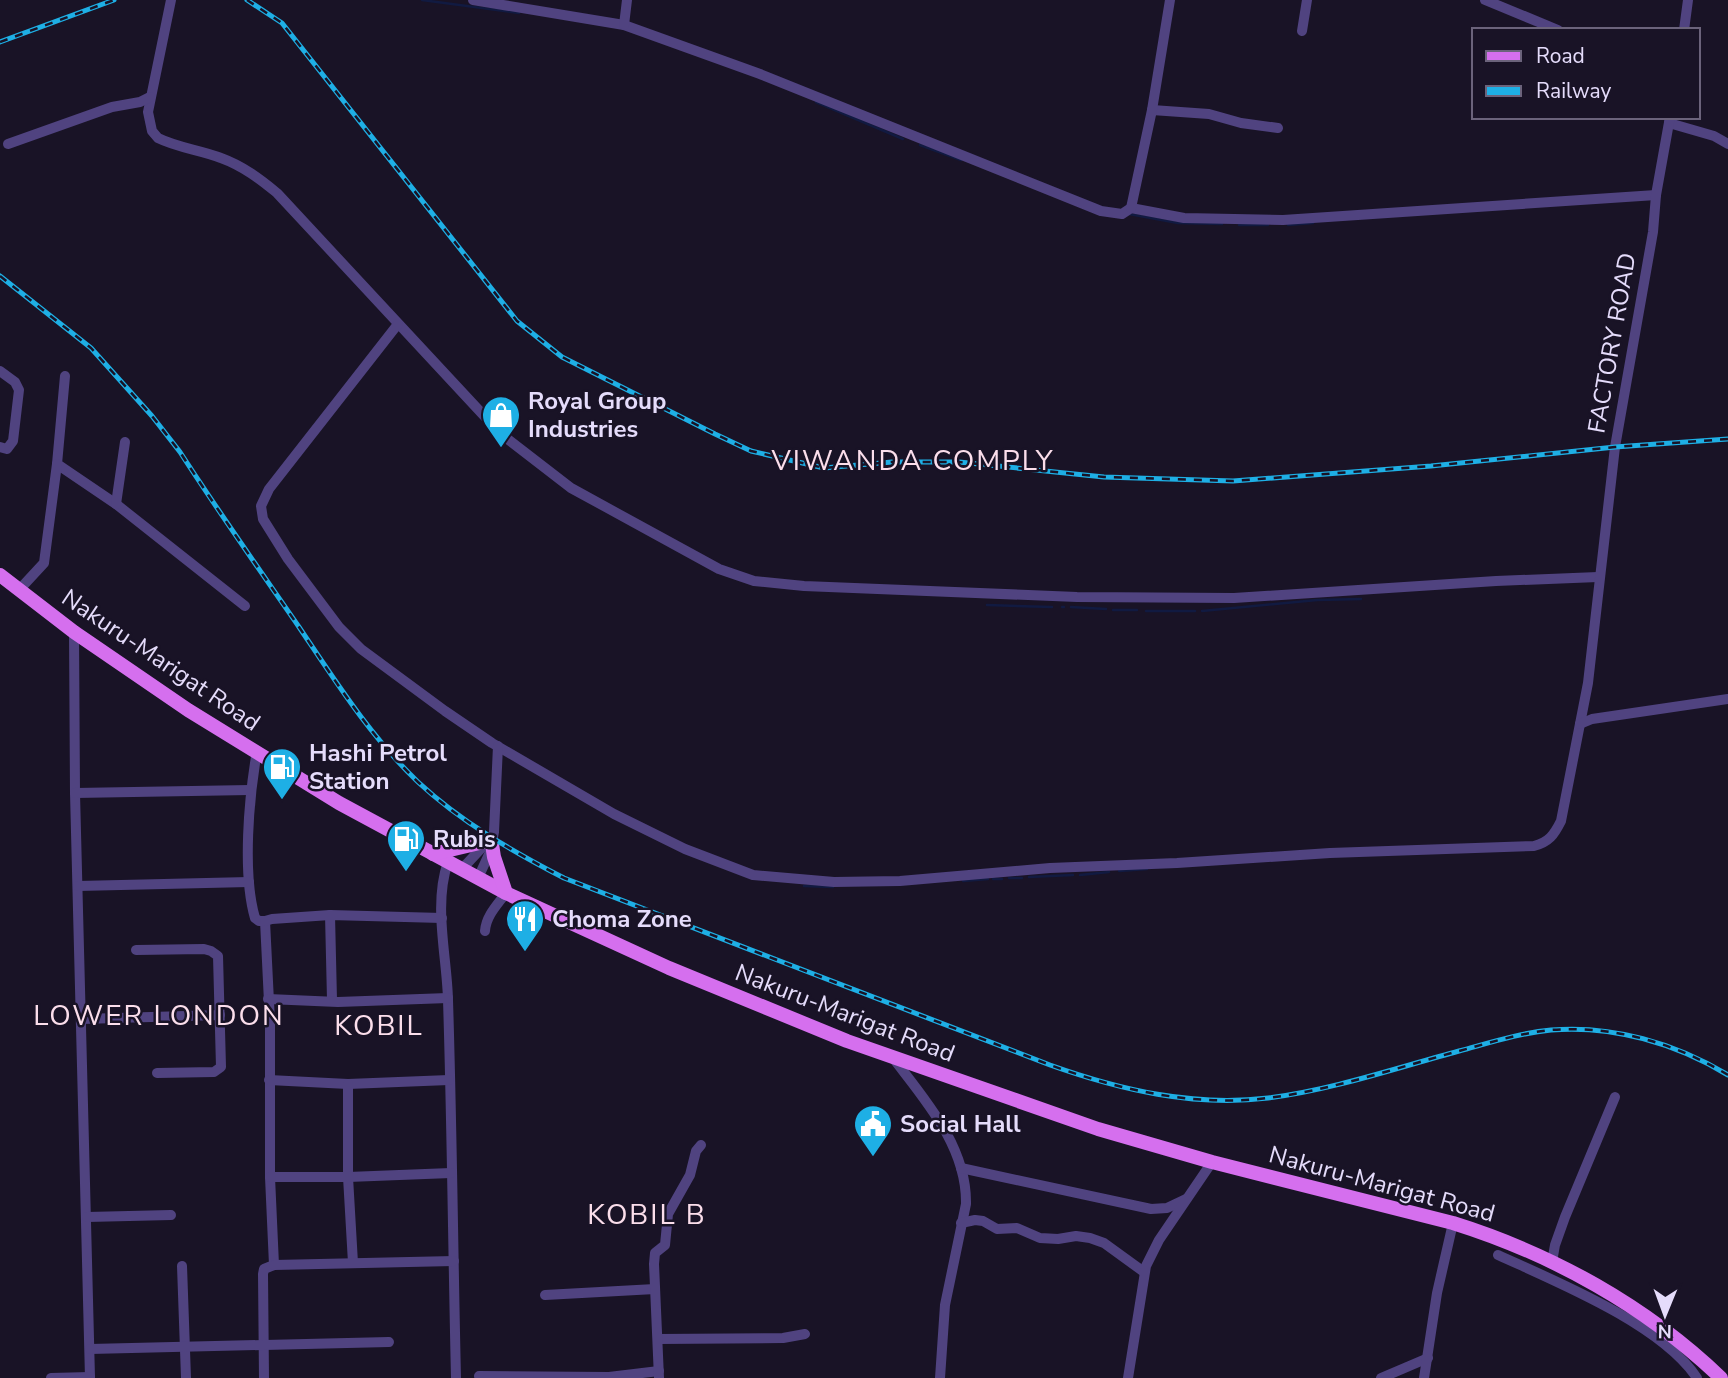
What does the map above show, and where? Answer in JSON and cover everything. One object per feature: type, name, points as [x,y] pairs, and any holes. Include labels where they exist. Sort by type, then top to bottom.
[{"type":"main road","name":"Nakuru-Marigat Road","points":[[0,575],[74,632],[188,710],[339,803],[506,893],[669,968],[893,1058],[1041,1111],[1212,1163],[1488,1234],[1552,1262],[1626,1303],[1663,1328],[1721,1378]]},
{"type":"main road","points":[[433,854],[491,840],[506,893]]},
{"type":"street","points":[[172,0],[150,97],[149,122],[158,138],[169,144],[219,157],[242,167],[261,180],[278,194],[501,434],[571,488],[719,569],[754,581],[804,586],[1064,597],[1234,598],[1598,577]]},
{"type":"street","points":[[473,0],[624,24],[760,74],[1101,211],[1122,214],[1131,208],[1152,110],[1170,0]]},
{"type":"street","points":[[624,24],[627,0]]},
{"type":"street","points":[[1302,31],[1307,0]]},
{"type":"street","points":[[1486,0],[1553,28]]},
{"type":"street","points":[[1684,28],[1688,0]]},
{"type":"street","points":[[8,144],[112,107],[140,102],[150,97]]},
{"type":"street","points":[[1152,110],[1209,114],[1241,123],[1278,128]]},
{"type":"street","points":[[1670,120],[1728,144]]},
{"type":"street","name":"FACTORY ROAD","points":[[398,324],[278,475],[263,500],[262,515],[288,559],[340,627],[361,649],[498,746],[628,822],[742,872],[788,880],[887,881],[1050,868],[1534,846],[1545,843],[1555,834],[1561,821],[1580,724],[1594,632],[1598,577],[1615,447],[1670,120]]},
{"type":"street","points":[[1131,208],[1184,218],[1283,220],[1656,195]]},
{"type":"street","points":[[0,371],[15,382],[19,390],[13,441],[7,449],[0,447]]},
{"type":"street","points":[[19,590],[44,563],[65,376]]},
{"type":"street","points":[[116,504],[125,442]]},
{"type":"street","points":[[57,464],[116,504],[225,588],[245,607]]},
{"type":"street","points":[[51,1378],[90,1378],[75,793],[74,632]]},
{"type":"street","points":[[1580,724],[1592,719],[1728,699]]},
{"type":"street","points":[[478,878],[491,840],[498,746]]},
{"type":"street","points":[[257,751],[250,790],[249,882],[255,918],[259,921],[330,915],[442,918]]},
{"type":"street","points":[[75,793],[172,789],[250,790]]},
{"type":"street","points":[[456,1378],[448,998],[442,918],[444,873],[491,840]]},
{"type":"street","points":[[78,886],[249,882]]},
{"type":"street","points":[[485,931],[486,923],[506,893]]},
{"type":"street","points":[[330,915],[332,1000]]},
{"type":"street","points":[[265,921],[274,1265]]},
{"type":"street","points":[[136,950],[211,951],[218,956],[222,1062],[219,1070],[158,1073]]},
{"type":"street","points":[[268,999],[448,998]]},
{"type":"street","points":[[82,1019],[220,1014]]},
{"type":"street","points":[[893,1058],[941,1123],[961,1168],[966,1193],[945,1305],[940,1378]]},
{"type":"street","points":[[269,1080],[348,1084],[449,1080]]},
{"type":"street","points":[[348,1084],[348,1177],[353,1263]]},
{"type":"street","points":[[1552,1262],[1565,1217],[1615,1097]]},
{"type":"street","points":[[479,1376],[609,1377],[659,1374],[653,1264],[655,1253],[667,1240],[668,1214],[694,1165],[697,1148],[701,1145]]},
{"type":"street","points":[[1128,1378],[1146,1266],[1159,1240],[1212,1163]]},
{"type":"street","points":[[961,1168],[1151,1209],[1167,1208],[1188,1198]]},
{"type":"street","points":[[270,1177],[451,1173]]},
{"type":"street","points":[[87,1217],[171,1215]]},
{"type":"street","points":[[961,1223],[975,1220],[983,1221],[993,1228],[1017,1227],[1040,1238],[1090,1238],[1104,1243],[1144,1272]]},
{"type":"street","points":[[1424,1378],[1437,1293],[1453,1223]]},
{"type":"street","points":[[1498,1255],[1619,1314],[1686,1362],[1697,1378]]},
{"type":"street","points":[[264,1378],[264,1269],[274,1265],[454,1261]]},
{"type":"street","points":[[182,1266],[187,1378]]},
{"type":"street","points":[[545,1294],[655,1289]]},
{"type":"street","points":[[659,1339],[783,1338],[805,1334]]},
{"type":"street","points":[[90,1349],[389,1342]]},
{"type":"street","points":[[1381,1378],[1427,1358]]},
{"type":"street","points":[[1704,1361],[1714,1378]]},
{"type":"waterway","points":[[422,0],[519,13]]},
{"type":"waterway","points":[[816,102],[903,139]]},
{"type":"waterway","points":[[920,145],[961,160]]},
{"type":"waterway","points":[[1129,214],[1178,223],[1222,224]]},
{"type":"waterway","points":[[1288,225],[1313,223]]},
{"type":"waterway","points":[[1239,225],[1268,225]]},
{"type":"waterway","points":[[1202,611],[1317,600],[1361,599]]},
{"type":"waterway","points":[[987,605],[1052,607]]},
{"type":"waterway","points":[[1071,607],[1106,609]]},
{"type":"waterway","points":[[1113,610],[1137,610]]},
{"type":"waterway","points":[[1146,611],[1195,611]]},
{"type":"waterway","points":[[1119,871],[1147,869]]},
{"type":"waterway","points":[[1080,875],[1109,872]]},
{"type":"waterway","points":[[1029,877],[1073,875]]},
{"type":"waterway","points":[[1009,878],[1022,878]]},
{"type":"waterway","points":[[963,881],[988,879]]},
{"type":"waterway","points":[[993,879],[1002,879]]},
{"type":"waterway","points":[[804,886],[833,887]]},
{"type":"railway","points":[[0,42],[114,0]]},
{"type":"railway","points":[[247,0],[282,23],[517,321],[562,357],[751,451],[824,468],[892,462],[959,462],[1104,477],[1233,481],[1728,439]]},
{"type":"railway","points":[[0,276],[91,348],[152,416],[180,452],[354,708],[384,746],[434,797],[469,823],[564,878],[1050,1065],[1103,1082],[1158,1094],[1213,1100],[1268,1098],[1316,1090],[1516,1036],[1574,1029],[1620,1034],[1665,1045],[1728,1075]]},
{"type":"place","name":"Royal Group Industries","points":[[501,449]]},
{"type":"place","name":"Hashi Petrol Station","points":[[282,801]]},
{"type":"place","name":"Rubis","points":[[406,873]]},
{"type":"place","name":"Choma Zone","points":[[525,953]]},
{"type":"place","name":"Social Hall","points":[[873,1158]]},
{"type":"district","name":"VIWANDA COMPLY","points":[[913,460]]},
{"type":"district","name":"LOWER LONDON","points":[[159,1015]]},
{"type":"district","name":"KOBIL","points":[[379,1025]]},
{"type":"district","name":"KOBIL B","points":[[647,1214]]}]
